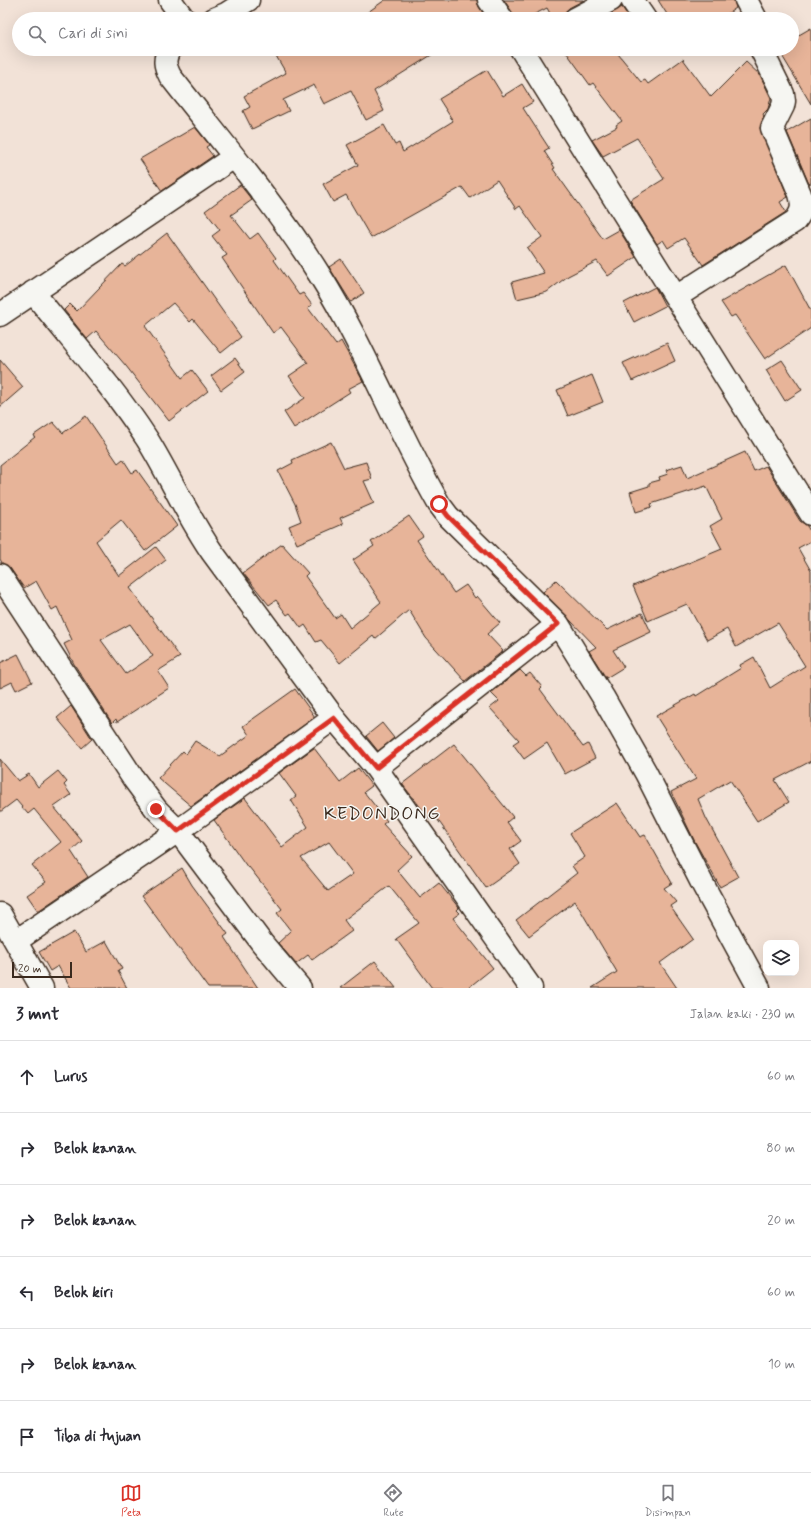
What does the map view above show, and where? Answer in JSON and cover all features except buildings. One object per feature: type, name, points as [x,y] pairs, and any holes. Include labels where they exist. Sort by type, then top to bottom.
[{"type":"street","points":[[170,0],[179,12]]},
{"type":"street","points":[[229,12],[248,0]]},
{"type":"street","points":[[489,0],[497,12]]},
{"type":"street","points":[[589,12],[612,0]]},
{"type":"street","points":[[632,0],[640,12]]},
{"type":"street","points":[[746,0],[752,12]]},
{"type":"street","points":[[167,56],[165,65],[170,76],[234,157],[319,274],[350,331],[427,482],[448,516],[558,624],[603,697],[646,773],[702,884],[759,988]]},
{"type":"street","points":[[525,56],[811,514]]},
{"type":"street","points":[[676,297],[795,221],[802,213],[803,204],[800,194],[772,128],[783,106],[783,94],[764,56]]},
{"type":"street","points":[[0,315],[234,157]]},
{"type":"street","points":[[33,292],[128,412],[168,473],[196,528],[334,718],[376,768],[531,988]]},
{"type":"street","points":[[0,575],[133,778],[156,809],[178,831],[262,943],[300,988]]},
{"type":"street","points":[[376,768],[558,624]]},
{"type":"street","points":[[16,941],[178,831],[334,718]]},
{"type":"street","points":[[0,914],[42,988]]},
{"type":"district","name":"KEDONDONG","points":[[382,813]]},
{"type":"route","points":[[156,809],[178,831],[334,718],[376,768],[558,624],[485,554],[448,516],[439,504]]}]
